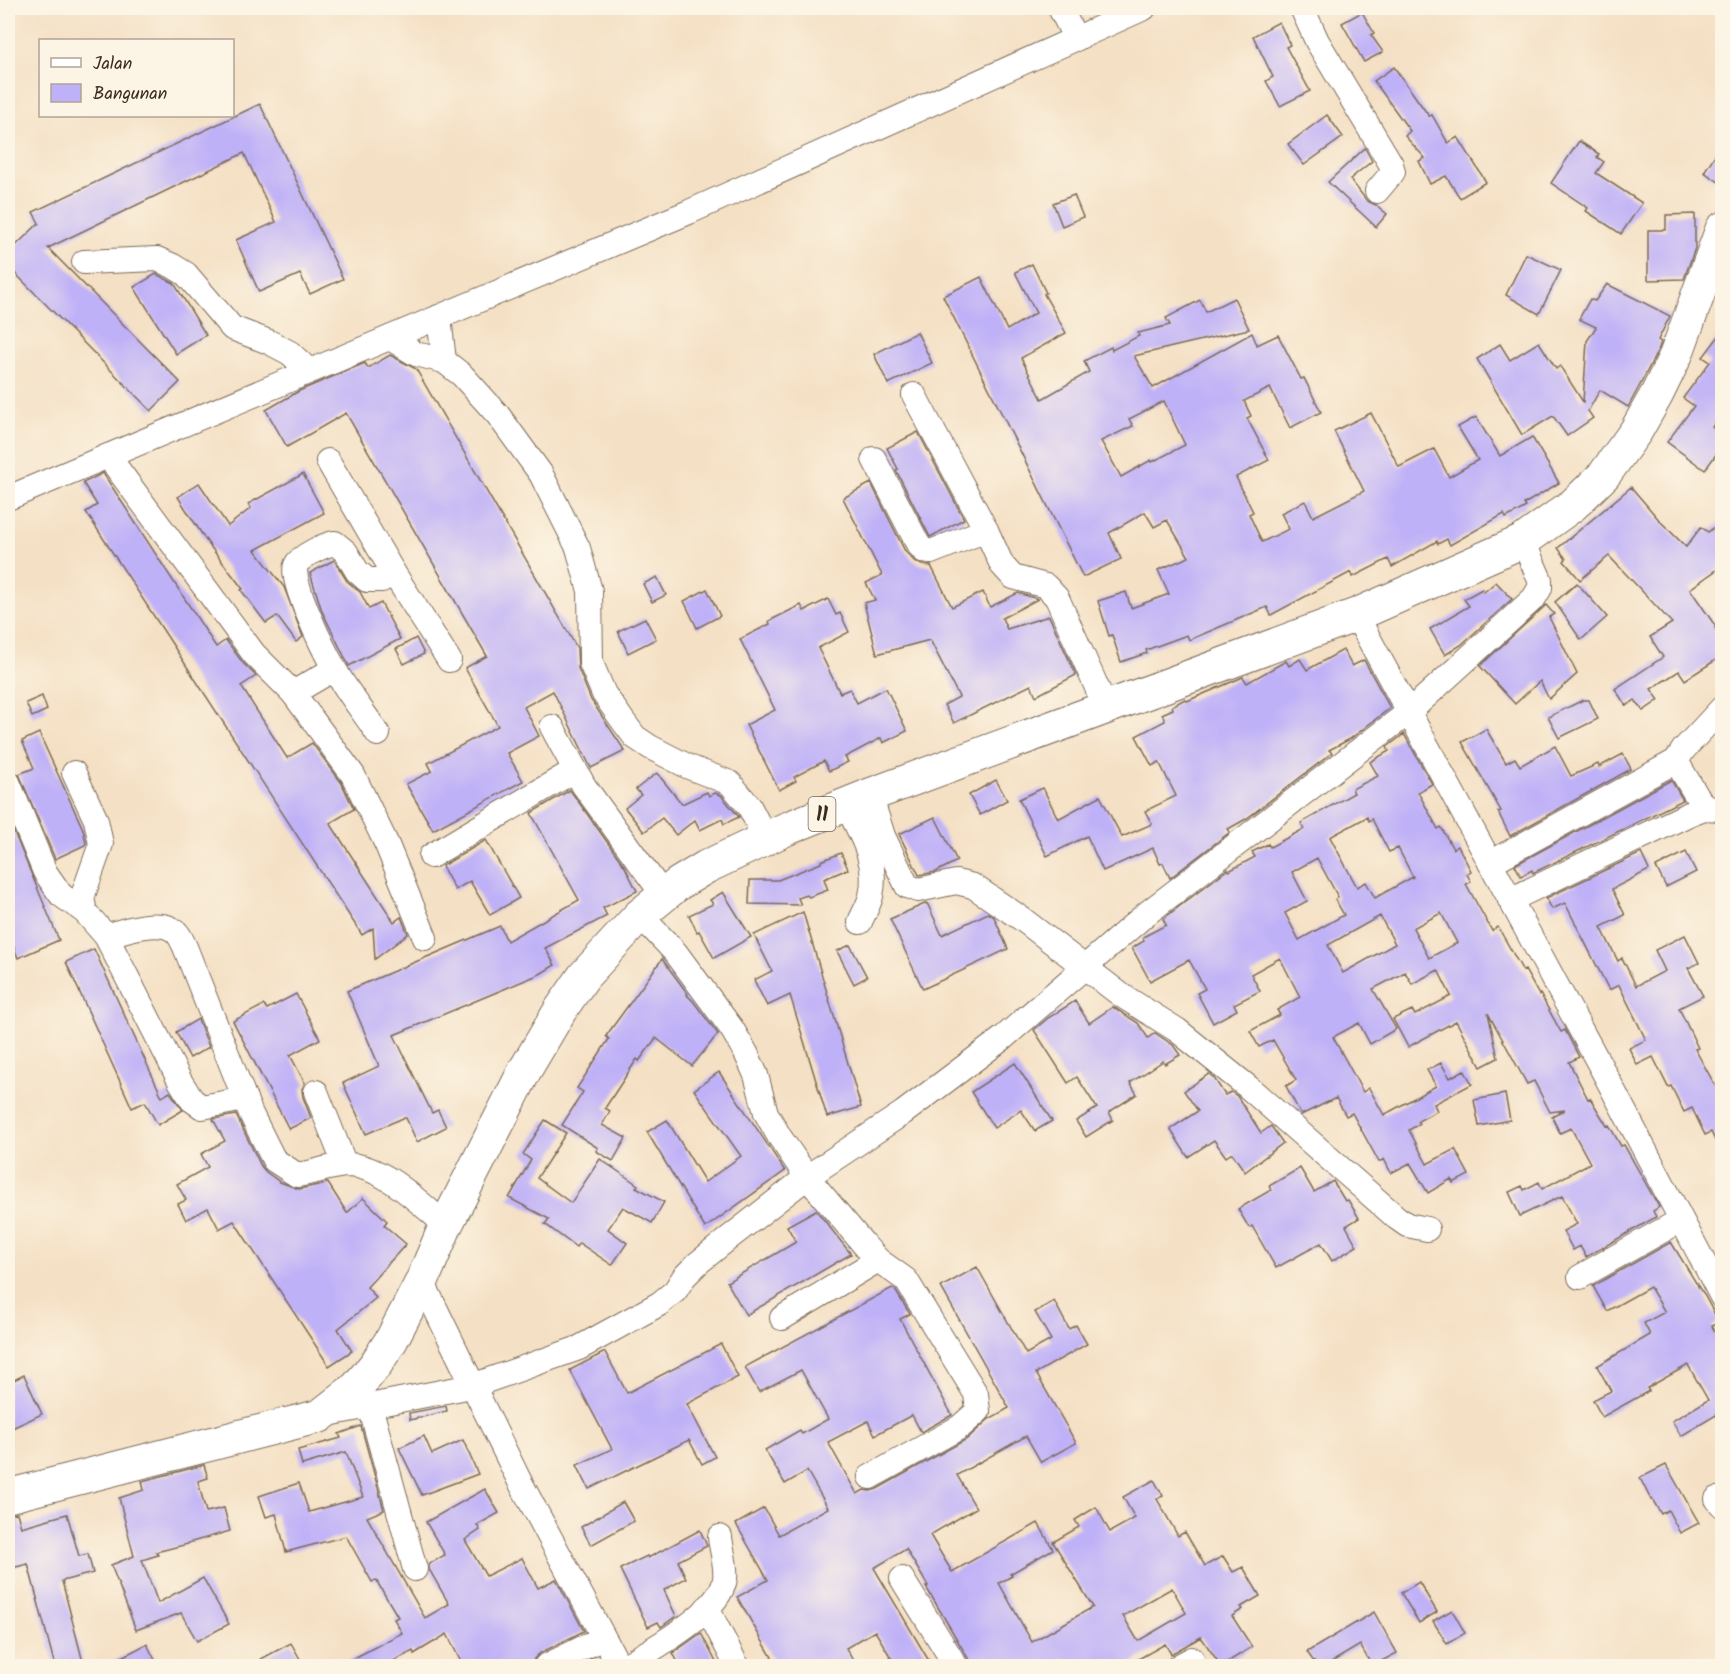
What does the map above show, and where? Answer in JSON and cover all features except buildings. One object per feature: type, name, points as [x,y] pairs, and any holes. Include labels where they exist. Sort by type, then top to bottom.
[{"type":"highway","name":"11","points":[[8,1496],[320,1416],[357,1387],[376,1364],[392,1339],[422,1281],[446,1225],[525,1070],[561,1009],[584,976],[652,906],[678,884],[705,867],[858,800],[1356,615],[1523,541],[1573,505],[1604,475],[1636,431],[1658,394],[1692,318],[1722,229]]},
{"type":"street","points":[[1060,8],[1076,39]]},
{"type":"street","points":[[8,498],[689,212],[1144,8]]},
{"type":"street","points":[[1302,8],[1317,41],[1391,164],[1393,172],[1377,190]]},
{"type":"street","points":[[84,262],[157,259],[173,266],[186,274],[217,313],[232,327],[290,353],[309,371]]},
{"type":"street","points":[[439,317],[444,361]]},
{"type":"street","points":[[390,338],[416,354],[444,361],[462,375],[498,415],[541,474],[578,548],[590,591],[591,663],[604,694],[635,737],[689,767],[730,783],[749,806],[766,839]]},
{"type":"street","points":[[914,395],[986,530],[1002,565],[1007,572],[1021,581],[1038,582],[1046,586],[1057,598],[1106,708]]},
{"type":"street","points":[[108,456],[254,654],[293,693],[353,775],[387,844],[425,938]]},
{"type":"street","points":[[874,459],[918,544],[924,551],[931,552],[986,530]]},
{"type":"street","points":[[328,461],[393,572],[449,660]]},
{"type":"street","points":[[320,1416],[472,1386],[579,1348],[649,1311],[675,1291],[684,1277],[698,1263],[807,1177],[903,1113],[1003,1038],[1146,914],[1409,712],[1534,598],[1540,588],[1540,580],[1523,541]]},
{"type":"street","points":[[378,734],[334,669],[304,604],[294,574],[296,564],[321,547],[335,543],[346,552],[357,571],[367,580],[382,580],[393,572]]},
{"type":"street","points":[[1356,615],[1722,1297]]},
{"type":"street","points":[[293,693],[334,669]]},
{"type":"street","points":[[1490,863],[1676,761],[1684,749],[1722,708]]},
{"type":"street","points":[[552,728],[676,953],[732,1029],[746,1053],[756,1075],[766,1113],[779,1136],[807,1177],[878,1260],[893,1268],[906,1280],[924,1305],[976,1394],[978,1411],[960,1427],[870,1477]]},
{"type":"street","points":[[1510,900],[1713,809],[1676,761]]},
{"type":"street","points":[[431,856],[575,770]]},
{"type":"street","points":[[74,773],[96,820],[100,844],[82,898],[85,912]]},
{"type":"street","points":[[8,782],[45,872],[61,895],[85,912],[106,936],[180,1081],[192,1100],[202,1107],[245,1099]]},
{"type":"street","points":[[858,800],[873,872],[871,896],[860,922]]},
{"type":"street","points":[[858,800],[883,836],[907,886],[918,890],[956,882],[973,886],[1022,919],[1121,995],[1195,1044],[1257,1094],[1397,1218],[1407,1225],[1427,1229]]},
{"type":"street","points":[[106,936],[128,929],[161,925],[177,932],[245,1099],[274,1160],[297,1174],[345,1165],[365,1167],[387,1178],[446,1225]]},
{"type":"street","points":[[316,1092],[345,1165]]},
{"type":"street","points":[[1580,1277],[1681,1220]]},
{"type":"street","points":[[782,1318],[878,1260]]},
{"type":"street","points":[[422,1281],[519,1480],[619,1666]]},
{"type":"street","points":[[370,1406],[415,1569]]},
{"type":"street","points":[[625,1666],[690,1623],[720,1593],[725,1578],[720,1537]]},
{"type":"street","points":[[902,1579],[956,1666]]},
{"type":"street","points":[[707,1608],[737,1666]]},
{"type":"street","points":[[546,1666],[603,1638]]}]
